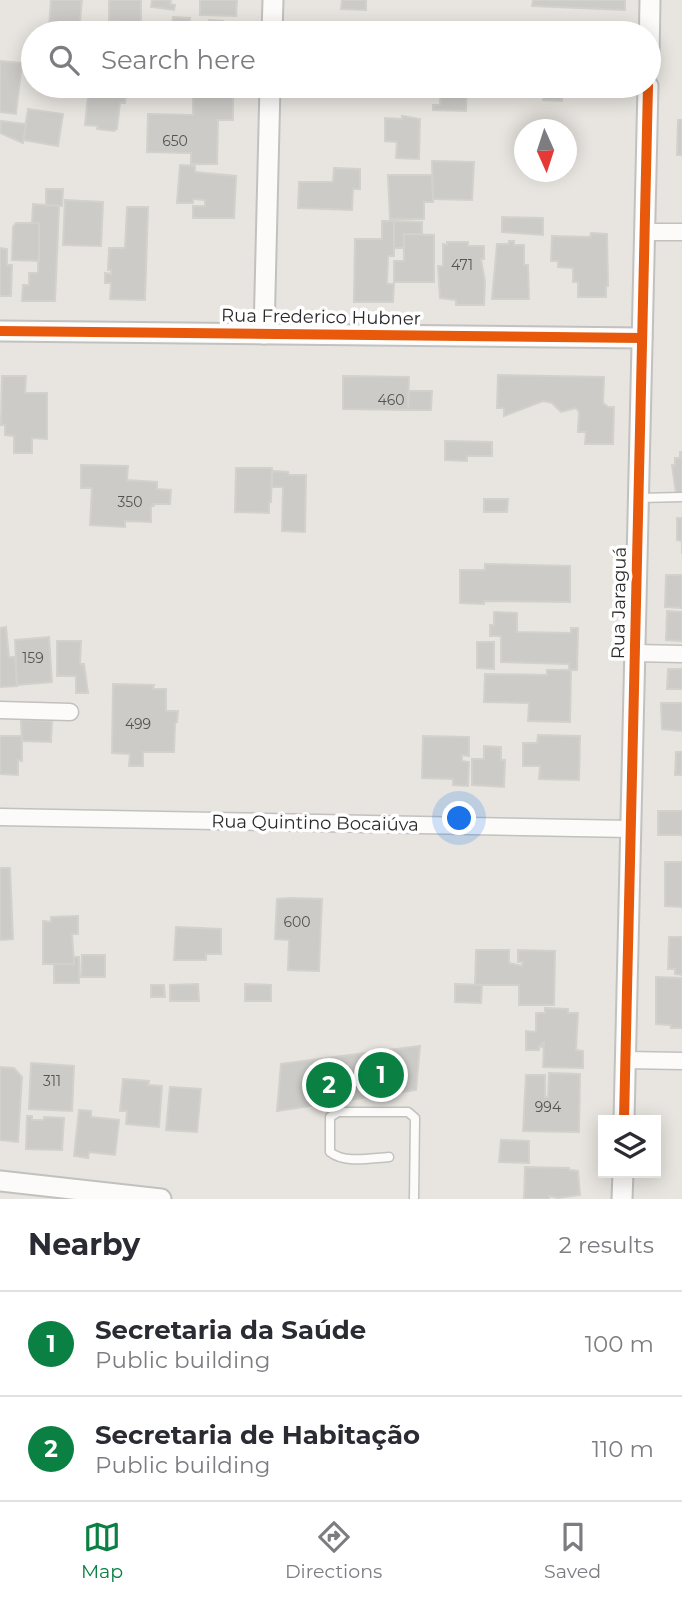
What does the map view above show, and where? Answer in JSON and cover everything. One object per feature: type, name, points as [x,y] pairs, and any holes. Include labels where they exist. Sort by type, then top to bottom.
[{"type":"street","points":[[272,0],[272,21]]},
{"type":"street","points":[[650,0],[650,21]]},
{"type":"street","points":[[264,334],[270,98]]},
{"type":"street","name":"Rua Jaraguá","points":[[624,1115],[648,98]]},
{"type":"street","points":[[645,232],[682,232]]},
{"type":"street","name":"Rua Frederico Hubner","points":[[0,331],[642,338]]},
{"type":"street","points":[[635,653],[682,654]]},
{"type":"street","points":[[0,710],[70,712]]},
{"type":"street","name":"Rua Quintino Bocaiúva","points":[[0,817],[631,829]]},
{"type":"street","points":[[625,1060],[682,1061]]},
{"type":"street","points":[[622,1199],[623,1178]]},
{"type":"street","points":[[0,1181],[161,1199]]},
{"type":"lane","points":[[639,498],[682,497]]},
{"type":"lane","points":[[389,1157],[342,1159],[334,1156],[330,1152],[330,1117],[338,1112],[408,1112],[415,1118],[414,1199]]},
{"type":"building","points":[[51,0],[82,0],[80,21],[50,21]]},
{"type":"building","points":[[109,0],[141,0],[140,21],[109,21]]},
{"type":"building","points":[[152,0],[171,0],[170,4],[175,5],[174,10],[151,7]]},
{"type":"building","points":[[200,0],[237,0],[236,16],[200,15]]},
{"type":"building","points":[[342,0],[366,0],[366,10],[341,9]]},
{"type":"building","points":[[533,0],[625,0],[625,10],[532,6]]},
{"type":"building","points":[[173,17],[190,18],[190,21],[172,21]]},
{"type":"building","points":[[0,61],[21,63],[16,114],[0,112]]},
{"type":"building","points":[[88,98],[125,98],[125,103],[120,103],[117,129],[97,129],[98,126],[85,125]]},
{"type":"building","points":[[193,98],[233,98],[233,120],[218,120],[217,164],[191,164],[191,153],[147,152],[148,114],[193,115]]},
{"type":"building","points":[[440,98],[467,98],[466,111],[433,110],[433,105],[440,105]]},
{"type":"building","points":[[543,98],[562,98],[562,101]]},
{"type":"building","points":[[28,109],[63,114],[58,146],[23,140]]},
{"type":"building","points":[[402,116],[420,119],[419,159],[396,158],[397,142],[385,141],[385,118],[402,119]]},
{"type":"building","points":[[678,120],[682,120],[682,155],[677,155]]},
{"type":"building","points":[[1,121],[26,124],[23,143],[0,133]]},
{"type":"building","points":[[432,161],[474,162],[472,200],[433,199]]},
{"type":"building","points":[[180,165],[195,166],[195,172],[236,176],[234,218],[193,218],[193,206],[205,206],[205,200],[193,199],[193,203],[177,203]]},
{"type":"building","points":[[334,168],[360,169],[360,189],[353,189],[352,210],[298,208],[299,182],[333,182]]},
{"type":"building","points":[[388,175],[432,175],[433,202],[424,202],[424,219],[390,219]]},
{"type":"building","points":[[46,189],[63,189],[62,206],[46,205]]},
{"type":"building","points":[[65,200],[103,202],[101,246],[63,245]]},
{"type":"building","points":[[33,204],[59,206],[55,301],[22,301],[23,285],[29,285],[29,273],[38,273],[39,223],[32,223]]},
{"type":"building","points":[[127,207],[148,207],[145,300],[110,299],[111,283],[105,283],[105,273],[111,274],[111,270],[108,270],[109,248],[125,248]]},
{"type":"building","points":[[502,217],[543,218],[543,235],[502,232]]},
{"type":"building","points":[[382,221],[394,221],[394,256],[388,256],[387,284],[394,284],[393,302],[354,302],[355,239],[382,239]]},
{"type":"building","points":[[394,221],[422,222],[422,234],[404,234],[404,248],[394,248]]},
{"type":"building","points":[[16,223],[39,223],[39,261],[12,260],[13,227]]},
{"type":"building","points":[[591,233],[607,234],[606,297],[578,297],[578,282],[573,282],[573,268],[558,267],[558,261],[551,261],[552,236],[590,237]]},
{"type":"building","points":[[404,234],[434,235],[434,282],[394,282],[394,261],[404,261]]},
{"type":"building","points":[[509,241],[514,241],[514,245],[524,245],[524,265],[528,265],[529,299],[492,299],[497,244],[509,244]]},
{"type":"building","points":[[447,242],[468,242],[468,246],[484,246],[484,259],[481,259],[485,282],[484,305],[456,305],[456,300],[440,298],[438,266],[443,266],[443,244],[447,245]]},
{"type":"building","points":[[0,248],[7,249],[7,265],[12,265],[11,296],[0,296]]},
{"type":"building","points":[[498,375],[604,377],[603,403],[614,407],[613,444],[585,444],[586,432],[578,432],[579,412],[576,408],[561,412],[552,403],[543,401],[504,416],[504,408],[497,408]]},
{"type":"building","points":[[2,376],[26,376],[25,393],[47,393],[47,439],[32,438],[32,453],[14,453],[14,436],[5,435],[5,425],[1,425]]},
{"type":"building","points":[[343,376],[409,377],[408,410],[343,409]]},
{"type":"building","points":[[409,391],[432,391],[431,410],[408,410]]},
{"type":"building","points":[[445,441],[492,442],[492,456],[467,456],[467,461],[445,460]]},
{"type":"building","points":[[680,452],[682,493],[676,493],[672,465],[675,465],[675,458],[680,458]]},
{"type":"building","points":[[81,465],[128,466],[127,480],[157,482],[157,489],[171,490],[170,504],[151,506],[151,522],[125,521],[125,527],[90,525],[92,488],[81,488]]},
{"type":"building","points":[[236,468],[272,468],[269,513],[235,512]]},
{"type":"building","points":[[272,471],[306,475],[305,532],[282,531],[283,487],[272,487]]},
{"type":"building","points":[[484,499],[508,499],[507,512],[484,512]]},
{"type":"building","points":[[677,518],[682,518],[682,541],[677,540]]},
{"type":"building","points":[[485,564],[570,566],[570,602],[460,603],[460,570],[485,570]]},
{"type":"building","points":[[666,575],[682,575],[682,608],[665,607]]},
{"type":"building","points":[[667,611],[682,612],[682,641],[666,640]]},
{"type":"building","points":[[494,612],[517,613],[517,632],[571,633],[571,628],[578,628],[577,670],[569,670],[569,664],[501,662],[501,636],[490,636],[490,625],[494,625]]},
{"type":"building","points":[[6,627],[9,657],[15,657],[17,686],[0,687],[0,628]]},
{"type":"building","points":[[49,637],[52,682],[17,685],[15,640]]},
{"type":"building","points":[[57,641],[81,641],[80,664],[84,664],[88,693],[76,693],[76,676],[57,676]]},
{"type":"building","points":[[477,642],[494,642],[494,669],[477,668]]},
{"type":"building","points":[[668,669],[682,669],[682,689],[667,689]]},
{"type":"building","points":[[547,670],[571,670],[570,722],[528,721],[529,703],[484,702],[485,674],[547,675]]},
{"type":"building","points":[[113,684],[154,685],[153,689],[166,689],[166,711],[178,711],[174,752],[143,752],[143,766],[129,766],[130,754],[112,753]]},
{"type":"building","points":[[661,703],[682,703],[682,731],[662,729]]},
{"type":"building","points":[[21,720],[52,721],[51,742],[22,741]]},
{"type":"building","points":[[538,735],[580,736],[579,780],[539,779],[540,766],[523,766],[523,743],[537,743]]},
{"type":"building","points":[[0,736],[22,736],[22,761],[18,760],[18,775],[0,774]]},
{"type":"building","points":[[423,736],[469,737],[469,756],[462,755],[462,761],[469,762],[468,786],[453,785],[453,779],[422,778]]},
{"type":"building","points":[[484,746],[501,747],[501,760],[505,760],[504,787],[472,785],[472,759],[484,759]]},
{"type":"building","points":[[676,752],[682,752],[682,775],[675,775]]},
{"type":"building","points":[[658,811],[682,811],[682,835],[658,835]]},
{"type":"building","points":[[665,862],[682,862],[682,907],[665,906]]},
{"type":"building","points":[[0,868],[10,868],[13,939],[0,940]]},
{"type":"building","points":[[277,899],[322,899],[319,971],[288,970],[289,940],[275,939]]},
{"type":"building","points":[[78,916],[78,934],[72,934],[74,964],[43,964],[43,921],[51,922],[51,917]]},
{"type":"building","points":[[176,927],[221,929],[221,954],[206,954],[206,960],[174,960]]},
{"type":"building","points":[[669,937],[682,937],[682,975],[675,974],[675,969],[668,969]]},
{"type":"building","points":[[476,950],[509,950],[509,963],[522,966],[523,962],[518,962],[518,950],[555,951],[554,1005],[519,1005],[519,985],[475,985]]},
{"type":"building","points":[[82,955],[105,955],[105,977],[81,977]]},
{"type":"building","points":[[74,957],[79,957],[79,983],[54,983],[54,964],[74,964]]},
{"type":"building","points":[[656,977],[682,978],[682,1028],[656,1024]]},
{"type":"building","points":[[198,984],[199,1001],[170,1001],[170,985]]},
{"type":"building","points":[[245,984],[271,985],[271,1001],[245,1001]]},
{"type":"building","points":[[455,984],[482,985],[481,1003],[455,1002]]},
{"type":"building","points":[[151,985],[164,985],[165,997],[151,997]]},
{"type":"building","points":[[545,1008],[568,1009],[568,1013],[578,1013],[576,1050],[583,1051],[583,1068],[543,1067],[544,1043],[542,1047],[539,1046],[539,1050],[526,1050],[526,1031],[536,1032],[536,1013],[545,1013]]},
{"type":"building","points":[[420,1046],[416,1090],[277,1111],[281,1064]]},
{"type":"building","points":[[31,1063],[74,1066],[72,1111],[29,1109]]},
{"type":"building","points":[[0,1067],[14,1068],[22,1077],[18,1142],[0,1140]]},
{"type":"building","points":[[549,1073],[580,1074],[579,1132],[523,1131],[526,1075],[545,1075],[545,1097],[548,1097]]},
{"type":"building","points":[[123,1079],[149,1081],[148,1085],[162,1086],[159,1127],[126,1124],[127,1111],[120,1111]]},
{"type":"building","points":[[170,1087],[201,1089],[197,1132],[166,1130]]},
{"type":"building","points":[[79,1110],[91,1111],[91,1117],[119,1120],[115,1155],[89,1152],[88,1158],[74,1156]]},
{"type":"building","points":[[27,1116],[32,1116],[32,1120],[44,1120],[44,1117],[64,1118],[62,1150],[26,1149]]},
{"type":"building","points":[[501,1140],[529,1141],[529,1163],[499,1162]]},
{"type":"building","points":[[525,1167],[569,1168],[578,1171],[580,1195],[524,1199]]},
{"type":"cycle path","points":[[624,1115],[648,98]]},
{"type":"cycle path","points":[[0,331],[642,338]]},
{"type":"place","name":"Secretaria da Saúde","points":[[381,1075]]},
{"type":"place","name":"Secretaria de Habitação","points":[[329,1085]]}]
